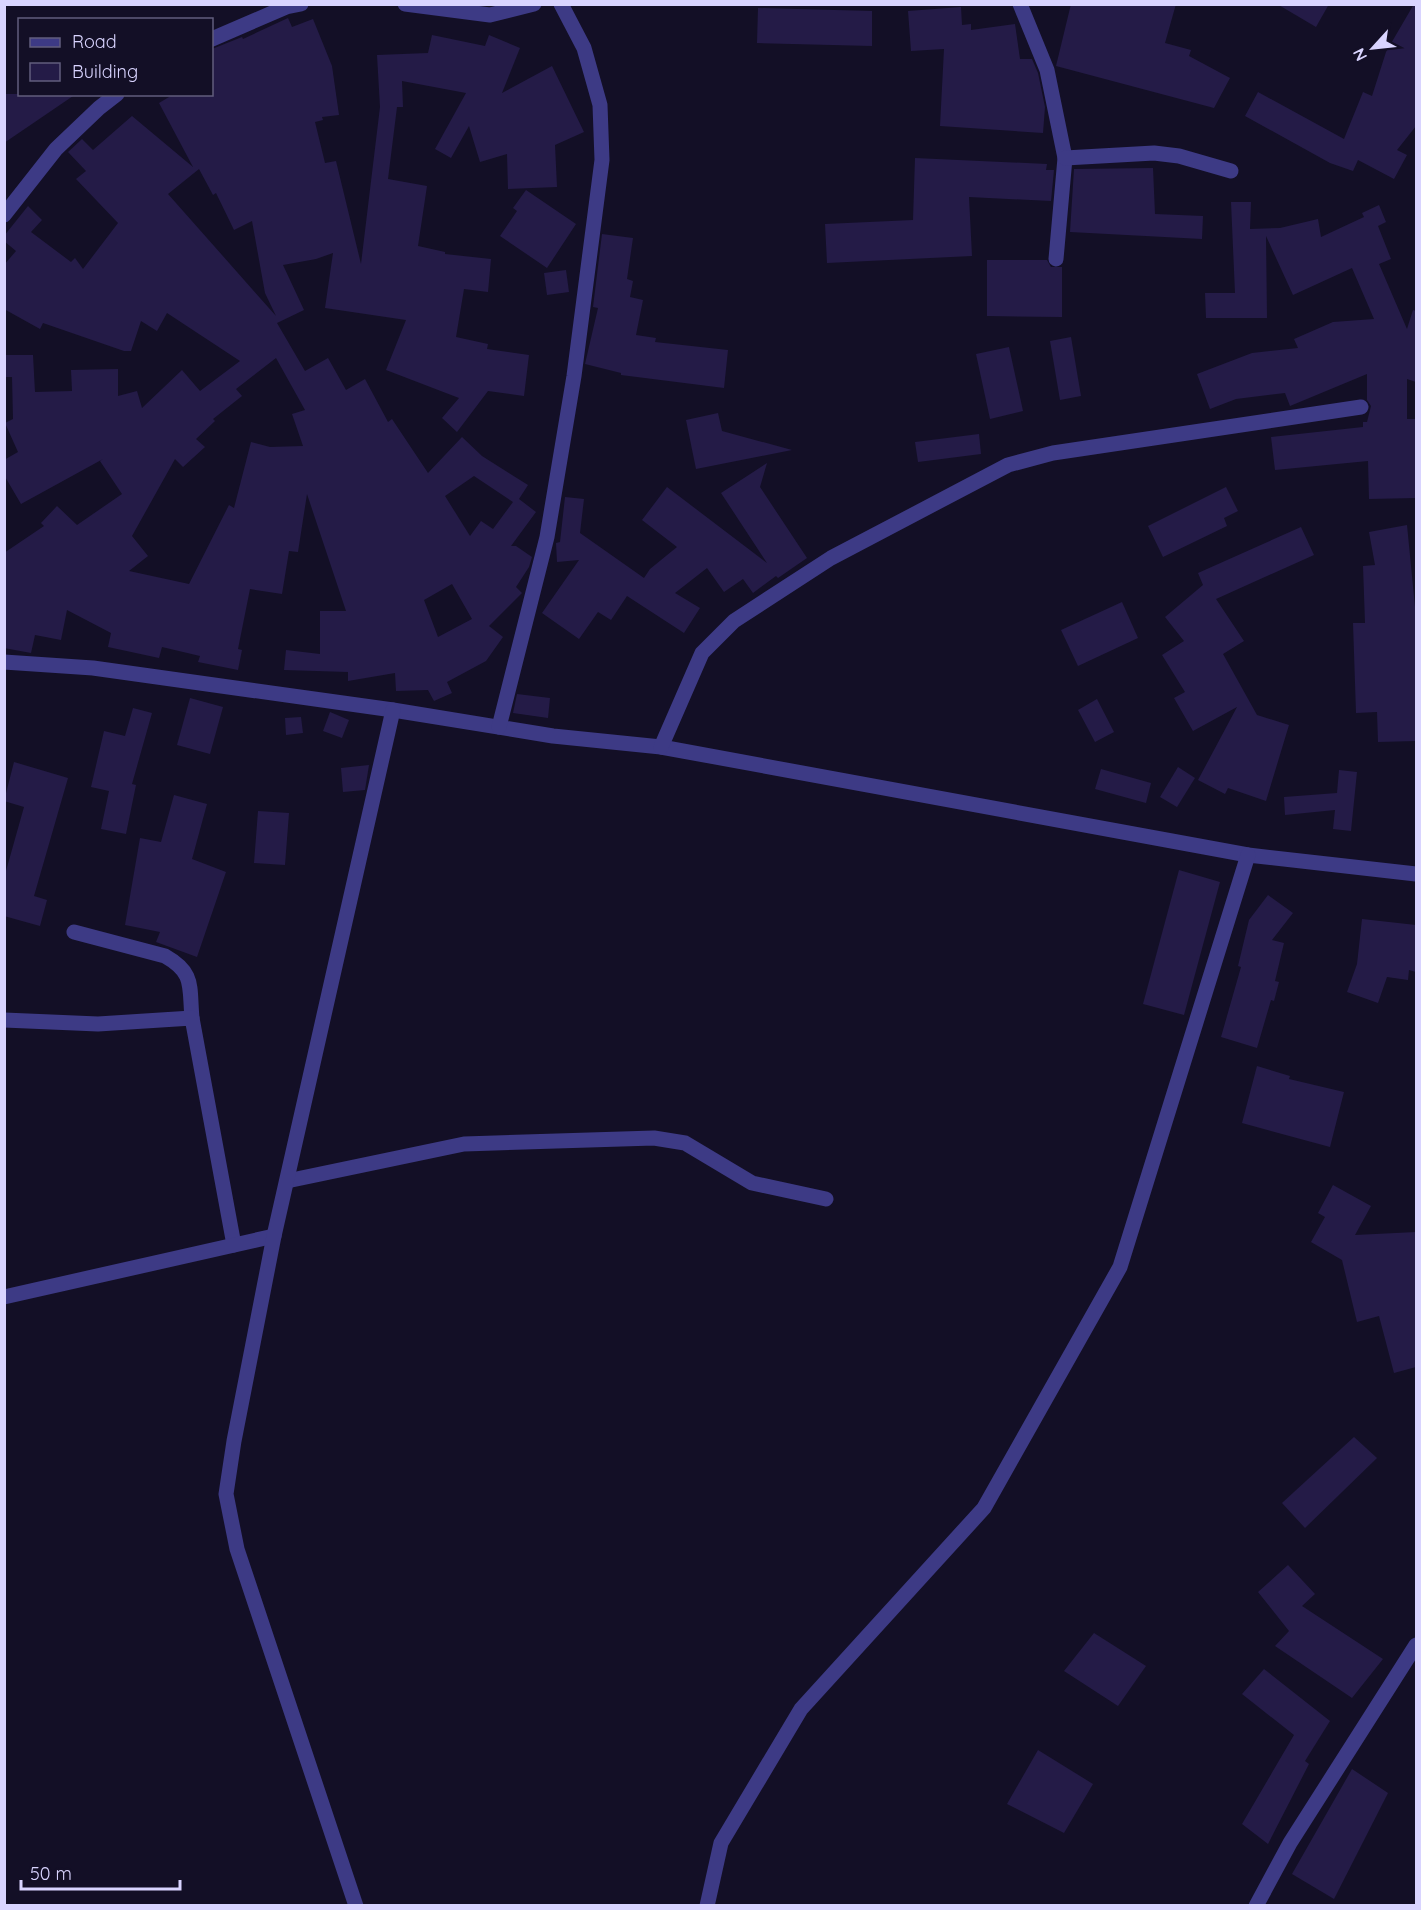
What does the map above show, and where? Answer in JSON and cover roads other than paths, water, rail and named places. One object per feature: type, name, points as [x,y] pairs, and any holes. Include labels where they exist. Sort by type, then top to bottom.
[{"type":"street","points":[[213,39],[286,7],[301,4]]},
{"type":"street","points":[[405,4],[490,15],[534,4]]},
{"type":"street","points":[[499,727],[547,537],[574,376],[602,160],[597,93],[584,48],[561,4]]},
{"type":"street","points":[[1020,4],[1047,70],[1065,158],[1056,258]]},
{"type":"street","points":[[5,211],[56,149],[114,96]]},
{"type":"street","points":[[1065,158],[1154,153],[1179,156],[1231,171]]},
{"type":"street","points":[[661,747],[702,654],[734,621],[831,558],[1008,465],[1053,453],[1360,407]]},
{"type":"street","points":[[4,662],[93,668],[393,710],[553,736],[661,747],[1248,855],[1416,874]]},
{"type":"street","points":[[356,1905],[237,1549],[226,1494],[234,1441],[274,1236],[393,710]]},
{"type":"street","points":[[707,1905],[721,1843],[801,1709],[984,1508],[1120,1268],[1248,855]]},
{"type":"street","points":[[74,932],[165,956],[178,963],[188,973],[192,1018],[234,1245]]},
{"type":"street","points":[[4,1020],[98,1024],[192,1018]]},
{"type":"street","points":[[287,1181],[465,1144],[654,1138],[685,1143],[752,1183],[826,1199]]},
{"type":"street","points":[[4,1297],[274,1236]]},
{"type":"street","points":[[1256,1905],[1290,1843],[1416,1645]]}]
